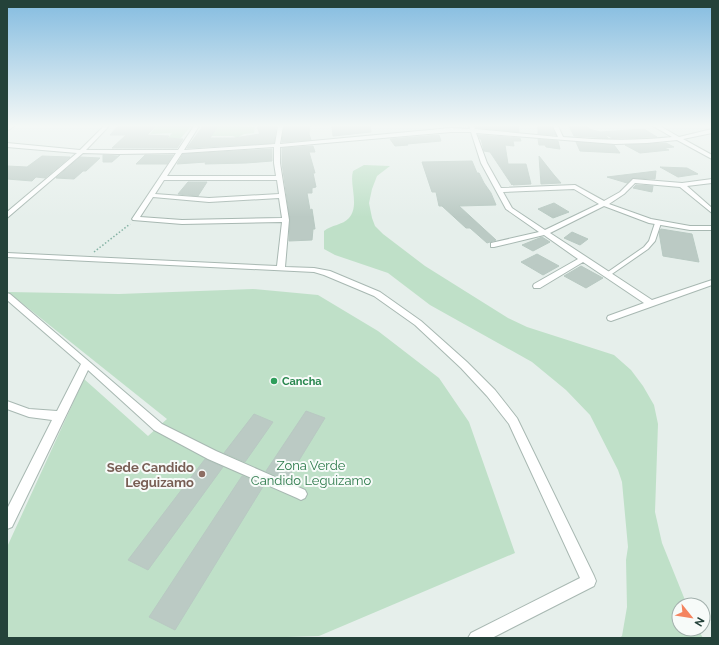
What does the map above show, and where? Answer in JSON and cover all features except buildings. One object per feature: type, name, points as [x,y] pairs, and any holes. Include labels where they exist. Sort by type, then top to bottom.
[{"type":"street","points":[[7,216],[76,156]]},
{"type":"street","points":[[176,156],[135,219],[182,222],[286,220]]},
{"type":"street","points":[[277,156],[281,196],[286,220],[281,270]]},
{"type":"street","points":[[481,156],[509,209],[651,304]]},
{"type":"street","points":[[161,178],[279,178]]},
{"type":"street","points":[[494,245],[545,233],[604,204],[622,193],[633,181],[682,185],[712,181]]},
{"type":"street","points":[[682,185],[712,211]]},
{"type":"street","points":[[499,190],[575,187],[604,204],[634,216],[658,223],[690,228],[712,228]]},
{"type":"street","points":[[150,195],[209,200],[281,196]]},
{"type":"street","points":[[607,275],[646,248],[652,242],[658,223]]},
{"type":"street","points":[[7,255],[281,270],[314,270],[327,273],[376,294],[418,323],[464,365],[491,393],[513,421],[589,581],[476,638]]},
{"type":"street","points":[[537,286],[583,259]]},
{"type":"street","points":[[611,318],[712,282]]},
{"type":"street","points":[[7,296],[158,427],[212,455],[301,494]]},
{"type":"street","points":[[7,523],[86,363]]},
{"type":"street","points":[[7,405],[29,413],[60,416]]},
{"type":"path","points":[[87,259],[135,219]]},
{"type":"green space","points":[[364,165],[390,166],[377,176],[372,189],[369,203],[372,218],[375,226],[383,234],[425,266],[508,318],[527,327],[614,355],[631,370],[643,386],[654,405],[658,424],[655,512],[662,543],[684,597],[671,597],[671,637],[703,638],[619,638],[622,636],[627,607],[626,560],[628,547],[622,482],[618,470],[590,415],[566,390],[532,362],[430,305],[388,273],[335,255],[324,249],[324,231],[330,227],[340,224],[349,218],[352,213],[354,207],[352,182],[353,171]]},
{"type":"green space","name":"Zona Verde Candido Leguizamo","points":[[253,289],[318,295],[378,331],[439,378],[469,422],[515,553],[319,636],[251,638],[7,638],[7,547],[84,379],[148,436],[167,419],[8,292],[119,294]]},
{"type":"place","name":"Cancha","points":[[274,381]]},
{"type":"place","name":"Sede Candido Leguizamo","points":[[202,474]]}]
